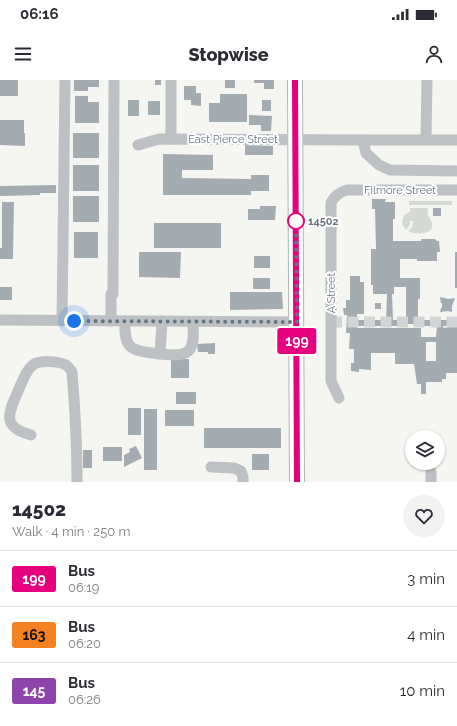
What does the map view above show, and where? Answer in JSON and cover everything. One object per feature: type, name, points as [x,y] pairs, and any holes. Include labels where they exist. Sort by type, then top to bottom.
[{"type":"main road","points":[[295,80],[297,482]]},
{"type":"street","points":[[62,320],[65,80]]},
{"type":"street","points":[[111,321],[114,80]]},
{"type":"street","points":[[171,80],[171,139]]},
{"type":"street","points":[[426,139],[427,80]]},
{"type":"street","name":"East Pierce Street","points":[[138,145],[159,139],[457,140]]},
{"type":"street","points":[[362,140],[366,153],[379,165],[390,170],[457,171]]},
{"type":"street","name":"Filmore Street","points":[[344,191],[457,190]]},
{"type":"street","name":"A Street","points":[[339,398],[331,381],[331,203],[339,193],[344,191]]},
{"type":"street","points":[[0,320],[297,322]]},
{"type":"street","points":[[125,321],[126,341],[131,347],[140,351],[174,355],[185,354],[190,350],[192,343],[193,322]]},
{"type":"street","points":[[160,354],[162,321]]},
{"type":"street","points":[[31,435],[18,432],[8,422],[7,418],[10,407],[29,368],[36,363],[47,361],[66,365],[72,372],[74,392],[77,437],[77,482]]},
{"type":"street","points":[[211,467],[234,468],[241,472],[243,482]]},
{"type":"shaded area","points":[[409,201],[452,201],[452,205],[409,205]]},
{"type":"shaded area","points":[[410,208],[428,208],[428,214],[432,223],[432,228],[430,230],[423,233],[408,231],[412,227],[413,221],[410,221],[410,225],[406,230],[402,220],[407,213],[410,212]]},
{"type":"building","points":[[0,80],[18,80],[18,96],[0,96]]},
{"type":"building","points":[[74,80],[99,80],[99,87],[88,87],[88,91],[74,91]]},
{"type":"building","points":[[155,80],[161,80],[161,85],[155,85]]},
{"type":"building","points":[[225,80],[235,80],[235,88],[225,88]]},
{"type":"building","points":[[254,80],[274,80],[274,89],[264,89],[264,83],[254,83]]},
{"type":"building","points":[[184,86],[196,86],[196,93],[201,93],[201,106],[191,105],[191,100],[184,100]]},
{"type":"building","points":[[220,94],[247,94],[247,122],[209,122],[209,103],[220,103]]},
{"type":"building","points":[[75,96],[88,96],[88,102],[99,102],[99,123],[75,123]]},
{"type":"building","points":[[128,100],[139,100],[139,116],[128,116]]},
{"type":"building","points":[[262,100],[271,100],[271,111],[262,111]]},
{"type":"building","points":[[148,101],[160,101],[160,115],[148,115]]},
{"type":"building","points":[[249,115],[272,116],[271,131],[261,131],[261,125],[249,125]]},
{"type":"building","points":[[0,120],[24,120],[25,146],[0,145]]},
{"type":"building","points":[[73,133],[99,133],[99,158],[73,158]]},
{"type":"building","points":[[245,145],[273,146],[273,155],[245,155]]},
{"type":"building","points":[[163,154],[213,155],[213,170],[182,170],[182,178],[251,179],[251,175],[269,175],[269,191],[251,191],[251,195],[163,195]]},
{"type":"building","points":[[73,165],[99,165],[99,191],[73,191]]},
{"type":"building","points":[[56,185],[56,193],[0,196],[0,186]]},
{"type":"building","points":[[73,196],[99,196],[99,222],[73,222]]},
{"type":"building","points":[[372,199],[386,199],[385,202],[395,202],[393,241],[421,241],[421,239],[435,239],[439,241],[440,252],[437,252],[437,261],[400,259],[400,278],[420,278],[418,324],[407,324],[407,326],[357,326],[357,328],[421,328],[421,337],[436,337],[437,326],[423,326],[422,320],[457,320],[457,326],[457,373],[446,373],[446,379],[442,379],[442,382],[426,382],[426,394],[421,394],[421,384],[417,384],[414,364],[395,364],[395,353],[371,353],[371,370],[359,369],[359,372],[351,371],[351,363],[354,363],[354,349],[349,349],[350,333],[346,333],[347,315],[344,315],[343,308],[346,308],[346,300],[350,300],[350,276],[360,276],[360,282],[364,282],[364,314],[357,314],[357,320],[386,320],[387,294],[373,294],[373,285],[371,285],[371,249],[376,249],[375,209],[372,209]],"holes":[[[394,287],[406,287],[406,320],[393,320],[392,294],[394,294]],[[443,326],[457,326],[443,328]],[[426,342],[436,342],[436,361],[426,361]]]},
{"type":"building","points":[[2,202],[14,202],[13,259],[0,259],[0,248],[2,248]]},
{"type":"building","points":[[260,206],[276,206],[275,220],[248,220],[248,209],[260,209]]},
{"type":"building","points":[[433,208],[441,208],[441,216],[433,216]]},
{"type":"building","points":[[154,223],[221,223],[221,248],[154,248]]},
{"type":"building","points":[[74,232],[98,232],[98,258],[74,258]]},
{"type":"building","points":[[139,252],[181,252],[180,278],[139,277]]},
{"type":"building","points":[[455,252],[457,252],[457,288],[455,288]]},
{"type":"building","points":[[254,256],[270,256],[270,268],[254,268]]},
{"type":"building","points":[[253,278],[270,278],[270,289],[253,289]]},
{"type":"building","points":[[0,287],[12,287],[12,300],[0,300]]},
{"type":"building","points":[[230,292],[282,292],[283,309],[230,310]]},
{"type":"building","points":[[440,297],[448,299],[455,298],[452,306],[452,312],[440,312],[442,303]]},
{"type":"building","points":[[375,303],[381,303],[381,309],[375,309]]},
{"type":"building","points":[[215,343],[215,354],[198,352],[197,344]]},
{"type":"building","points":[[171,359],[189,359],[189,378],[171,378]]},
{"type":"building","points":[[176,392],[196,392],[196,404],[176,404]]},
{"type":"building","points":[[128,408],[141,408],[141,435],[128,435]]},
{"type":"building","points":[[144,409],[157,409],[157,470],[144,470]]},
{"type":"building","points":[[165,410],[194,410],[194,426],[165,426]]},
{"type":"building","points":[[204,428],[281,428],[281,448],[204,448]]},
{"type":"building","points":[[136,446],[142,458],[124,467],[124,455],[130,452],[129,449]]},
{"type":"building","points":[[103,447],[122,447],[122,461],[103,461]]},
{"type":"building","points":[[83,450],[92,450],[92,468],[83,468]]},
{"type":"building","points":[[252,454],[269,454],[269,470],[252,470]]},
{"type":"tunnel","points":[[331,322],[457,322]]},
{"type":"bus line","name":"199","points":[[295,80],[297,482]]},
{"type":"place","name":"14502","points":[[296,221]]},
{"type":"route","points":[[74,321],[297,322],[296,221]]}]
